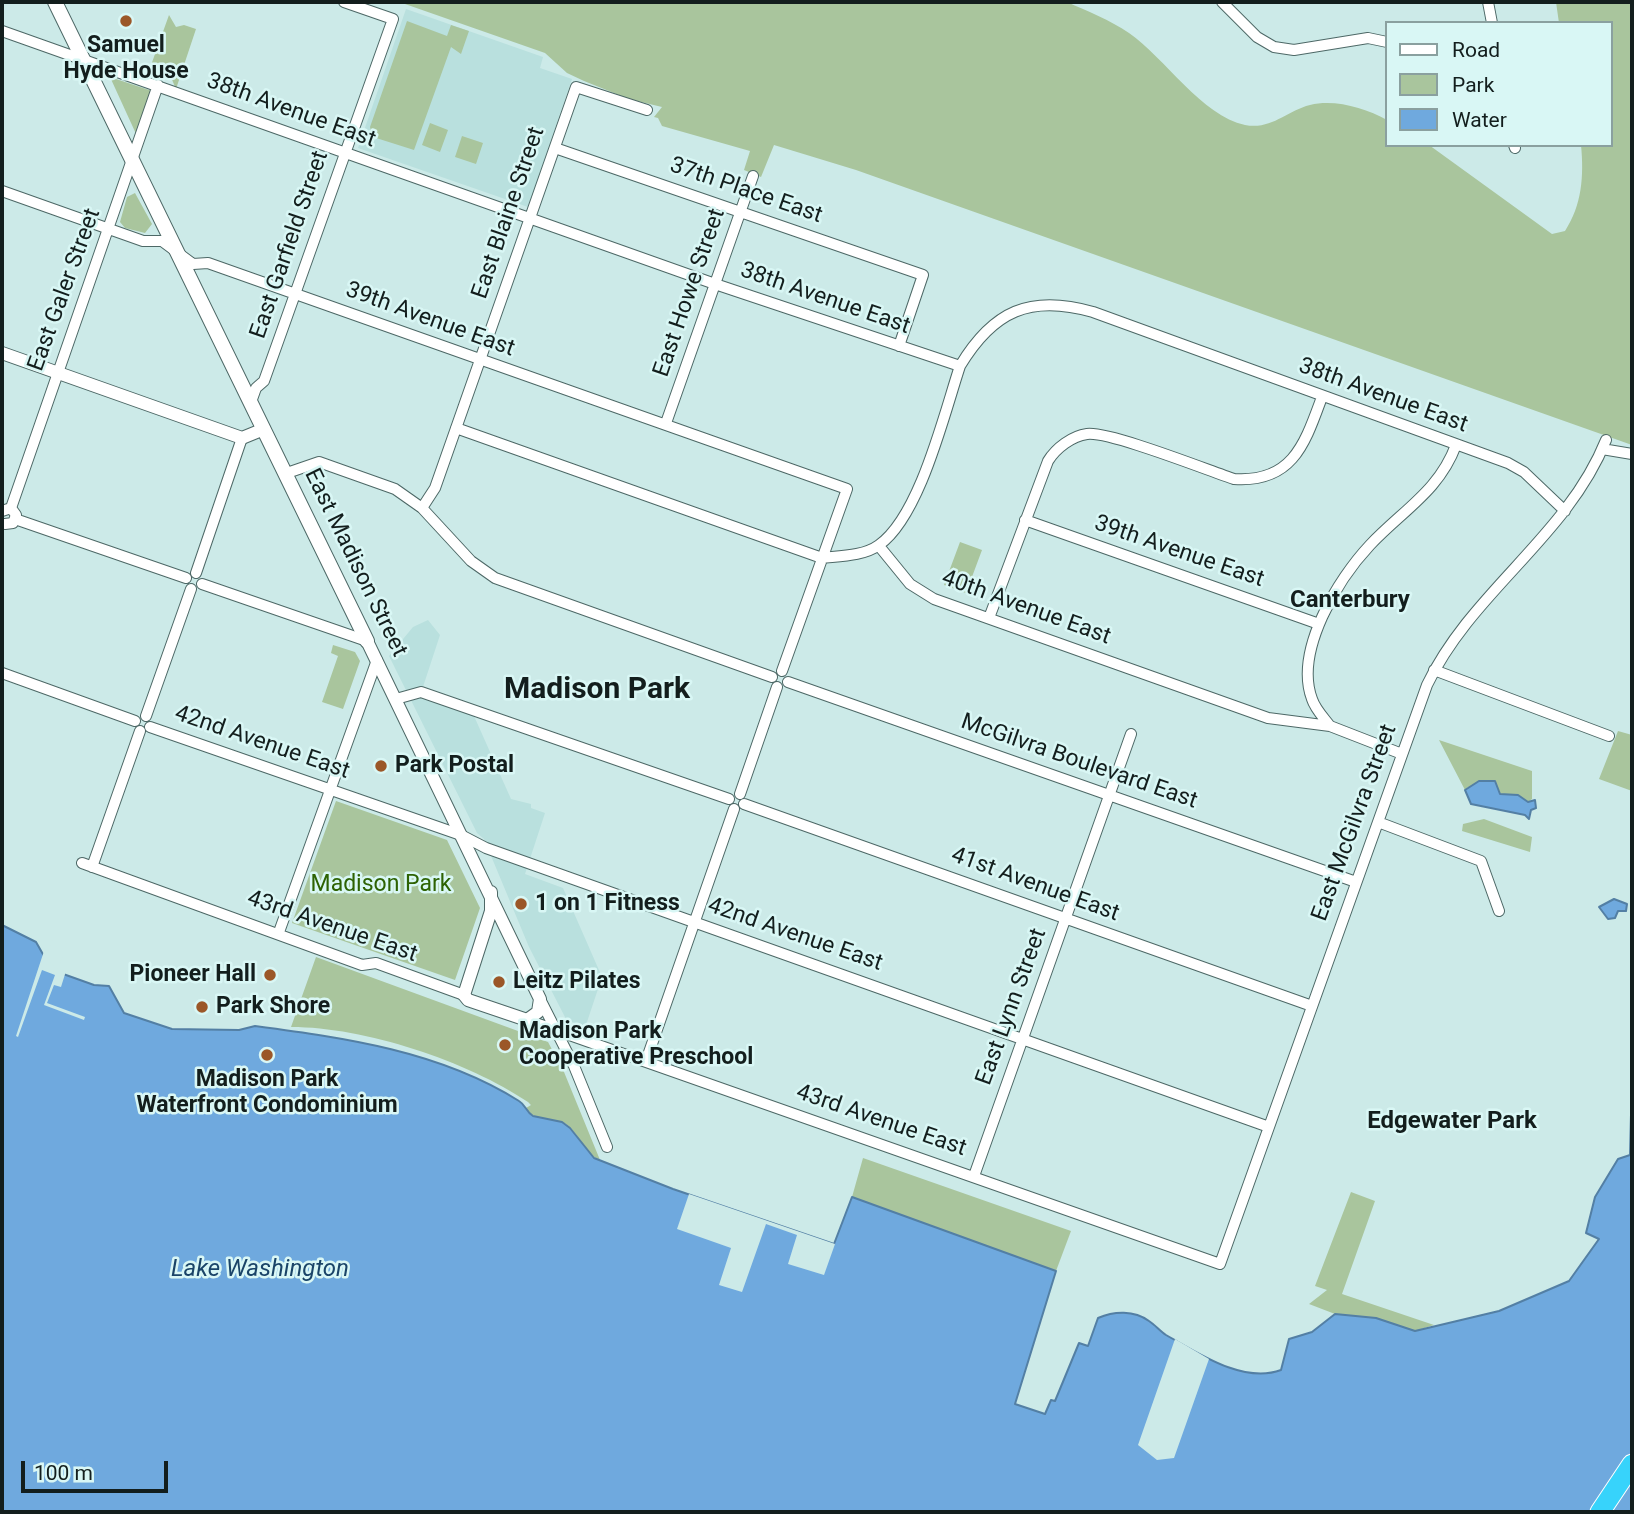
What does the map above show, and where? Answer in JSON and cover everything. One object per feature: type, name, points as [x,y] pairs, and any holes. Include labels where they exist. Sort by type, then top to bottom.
[{"type":"highway","points":[[1600,1512],[1632,1464]]},
{"type":"main road","name":"East Madison Street","points":[[55,2],[368,641]]},
{"type":"street","name":"East Garfield Street","points":[[251,402],[256,388],[264,381],[393,19],[344,2]]},
{"type":"street","points":[[1222,2],[1257,37],[1274,47],[1294,50],[1348,39],[1386,42]]},
{"type":"street","points":[[1489,2],[1492,21]]},
{"type":"street","name":"38th Avenue East","points":[[2,31],[715,284],[960,366],[978,339],[1006,315],[1027,306],[1054,304],[1093,312],[1508,463],[1524,472],[1565,511]]},
{"type":"street","name":"East Galer Street","points":[[6,519],[158,85]]},
{"type":"street","name":"East Blaine Street","points":[[422,509],[435,488],[576,87],[647,110]]},
{"type":"street","name":"37th Place East","points":[[555,148],[923,275],[899,346]]},
{"type":"street","name":"East Howe Street","points":[[666,423],[753,176]]},
{"type":"street","name":"39th Avenue East","points":[[2,191],[143,242],[162,241],[193,264],[208,263],[847,489],[822,558]]},
{"type":"street","points":[[2,353],[242,438],[264,429]]},
{"type":"street","points":[[456,428],[822,558],[867,551],[879,546],[900,522],[917,492],[960,366]]},
{"type":"street","points":[[989,618],[1048,461],[1063,445],[1074,438],[1100,435],[1234,479],[1250,480],[1265,476],[1296,457],[1307,440],[1321,397]]},
{"type":"street","points":[[143,724],[242,438]]},
{"type":"street","name":"East McGilvra Street","points":[[1220,1264],[1434,670],[1471,614],[1565,511],[1586,483],[1604,444],[1632,454]]},
{"type":"street","points":[[1329,726],[1312,700],[1308,679],[1319,624],[1334,593],[1353,564],[1439,482],[1456,445]]},
{"type":"street","name":"McGilvra Boulevard East","points":[[287,473],[319,462],[395,489],[422,509],[471,561],[495,578],[1356,882]]},
{"type":"street","points":[[6,519],[368,641]]},
{"type":"street","name":"39th Avenue East","points":[[1025,520],[1319,624]]},
{"type":"street","name":"40th Avenue East","points":[[879,546],[910,584],[934,599],[1268,718],[1329,726],[1402,754]]},
{"type":"street","points":[[646,1061],[822,558]]},
{"type":"street","name":"East Madison Street","points":[[368,641],[574,1066],[607,1147]]},
{"type":"street","points":[[279,932],[377,660]]},
{"type":"street","points":[[1434,670],[1609,736]]},
{"type":"street","name":"42nd Avenue East","points":[[2,673],[461,835],[482,847],[1269,1127]]},
{"type":"street","name":"41st Avenue East","points":[[396,699],[421,692],[737,801],[1312,1006]]},
{"type":"street","name":"43rd Avenue East","points":[[143,724],[87,865],[279,932],[362,965],[376,963],[464,995],[468,1000],[974,1175],[1220,1264]]},
{"type":"street","name":"East Lynn Street","points":[[974,1175],[1131,734]]},
{"type":"street","points":[[1378,822],[1480,861],[1499,911]]},
{"type":"street","points":[[464,995],[491,911],[491,892]]},
{"type":"street","points":[[485,930],[508,930]]},
{"type":"street","points":[[527,1020],[538,1012],[540,999]]},
{"type":"shaded area","points":[[406,9],[543,57],[540,68],[572,79],[528,207],[358,148]]},
{"type":"shaded area","points":[[428,620],[440,635],[420,696],[474,716],[511,799],[531,804],[531,808],[545,813],[525,874],[563,888],[602,977],[585,1028],[566,1019],[529,947],[484,839],[477,833],[389,656],[413,627]]},
{"type":"green space","points":[[384,2],[1067,2],[1129,33],[1199,99],[1229,119],[1245,125],[1263,125],[1301,108],[1320,103],[1340,104],[1369,112],[1386,120],[1386,147],[1432,147],[1552,234],[1565,231],[1575,211],[1582,179],[1581,147],[1613,147],[1613,21],[1559,21],[1556,2],[1632,2],[1632,445],[856,170],[774,145],[761,177],[744,170],[750,151],[662,126],[658,118],[654,117],[662,107],[629,99],[584,81],[567,73],[545,53],[405,4]]},
{"type":"green space","points":[[169,15],[176,27],[184,25],[196,29],[176,89],[170,75],[161,68],[150,68]]},
{"type":"green space","points":[[407,21],[447,36],[451,25],[469,31],[461,54],[451,47],[414,150],[373,137],[370,127]]},
{"type":"green space","points":[[110,77],[152,91],[137,136]]},
{"type":"green space","points":[[430,123],[448,130],[440,152],[422,145]]},
{"type":"green space","points":[[462,136],[483,143],[476,164],[455,157]]},
{"type":"green space","points":[[135,193],[152,224],[145,233],[125,228],[120,222],[127,197]]},
{"type":"green space","points":[[960,542],[982,550],[966,593],[944,585]]},
{"type":"green space","points":[[333,645],[355,652],[360,661],[343,709],[322,702],[338,656],[331,653]]},
{"type":"green space","points":[[1618,731],[1632,735],[1632,791],[1599,779]]},
{"type":"green space","points":[[1439,740],[1532,771],[1532,799],[1528,802],[1468,787],[1465,790]]},
{"type":"green space","name":"Madison Park","points":[[336,801],[447,840],[480,908],[455,980],[292,923]]},
{"type":"green space","points":[[1484,819],[1532,837],[1530,852],[1462,831],[1463,824]]},
{"type":"green space","name":"Madison Park","points":[[316,957],[548,1042],[564,1072],[600,1160],[589,1153],[566,1124],[533,1115],[526,1108],[531,1105],[528,1102],[476,1073],[446,1060],[351,1033],[291,1027]]},
{"type":"green space","points":[[863,1158],[1071,1231],[1056,1271],[852,1197]]},
{"type":"green space","points":[[1351,1192],[1375,1201],[1342,1294],[1434,1325],[1415,1331],[1376,1318],[1335,1314],[1309,1304],[1327,1290],[1315,1286]]},
{"type":"water","points":[[1479,781],[1495,781],[1500,794],[1518,795],[1528,802],[1535,800],[1536,808],[1531,810],[1529,819],[1525,815],[1471,804],[1465,790]]},
{"type":"water","points":[[1614,899],[1627,904],[1626,911],[1618,911],[1615,918],[1608,919],[1599,907]]},
{"type":"water","name":"Lake Washington","points":[[2,925],[36,942],[52,970],[94,985],[109,986],[124,1013],[172,1029],[239,1030],[255,1026],[357,1042],[424,1058],[489,1084],[519,1101],[533,1116],[562,1122],[594,1158],[673,1189],[834,1244],[852,1197],[1056,1271],[1015,1404],[1045,1414],[1051,1400],[1055,1401],[1079,1343],[1088,1346],[1098,1318],[1111,1314],[1124,1313],[1143,1317],[1166,1335],[1206,1358],[1236,1370],[1266,1373],[1281,1370],[1289,1339],[1312,1332],[1335,1314],[1376,1318],[1415,1331],[1499,1311],[1569,1281],[1599,1239],[1586,1233],[1595,1197],[1618,1159],[1630,1155],[1632,1073],[1632,1512],[2,1512]]},
{"type":"pier","points":[[53,938],[67,944],[60,963],[50,962],[54,967],[66,971],[61,987],[54,985],[47,1003],[85,1017],[84,1020],[44,1005],[55,975],[42,970],[18,1037],[16,1036],[45,948],[47,953]]},
{"type":"pier","points":[[689,1194],[835,1244],[824,1275],[788,1264],[797,1235],[766,1224],[742,1292],[719,1285],[731,1248],[677,1229]]},
{"type":"pier","points":[[1175,1339],[1209,1359],[1174,1458],[1157,1460],[1138,1445]]},
{"type":"place","name":"Samuel Hyde House","points":[[126,21]]},
{"type":"place","name":"Park Postal","points":[[381,766]]},
{"type":"place","name":"1 on 1 Fitness","points":[[521,904]]},
{"type":"place","name":"Pioneer Hall","points":[[270,975]]},
{"type":"place","name":"Leitz Pilates","points":[[499,982]]},
{"type":"place","name":"Park Shore","points":[[202,1007]]},
{"type":"place","name":"Madison Park Cooperative Preschool","points":[[505,1045]]},
{"type":"place","name":"Madison Park Waterfront Condominium","points":[[267,1055]]},
{"type":"district","name":"Canterbury","points":[[1350,601]]},
{"type":"district","name":"Madison Park","points":[[597,690]]},
{"type":"district","name":"Edgewater Park","points":[[1452,1122]]}]
